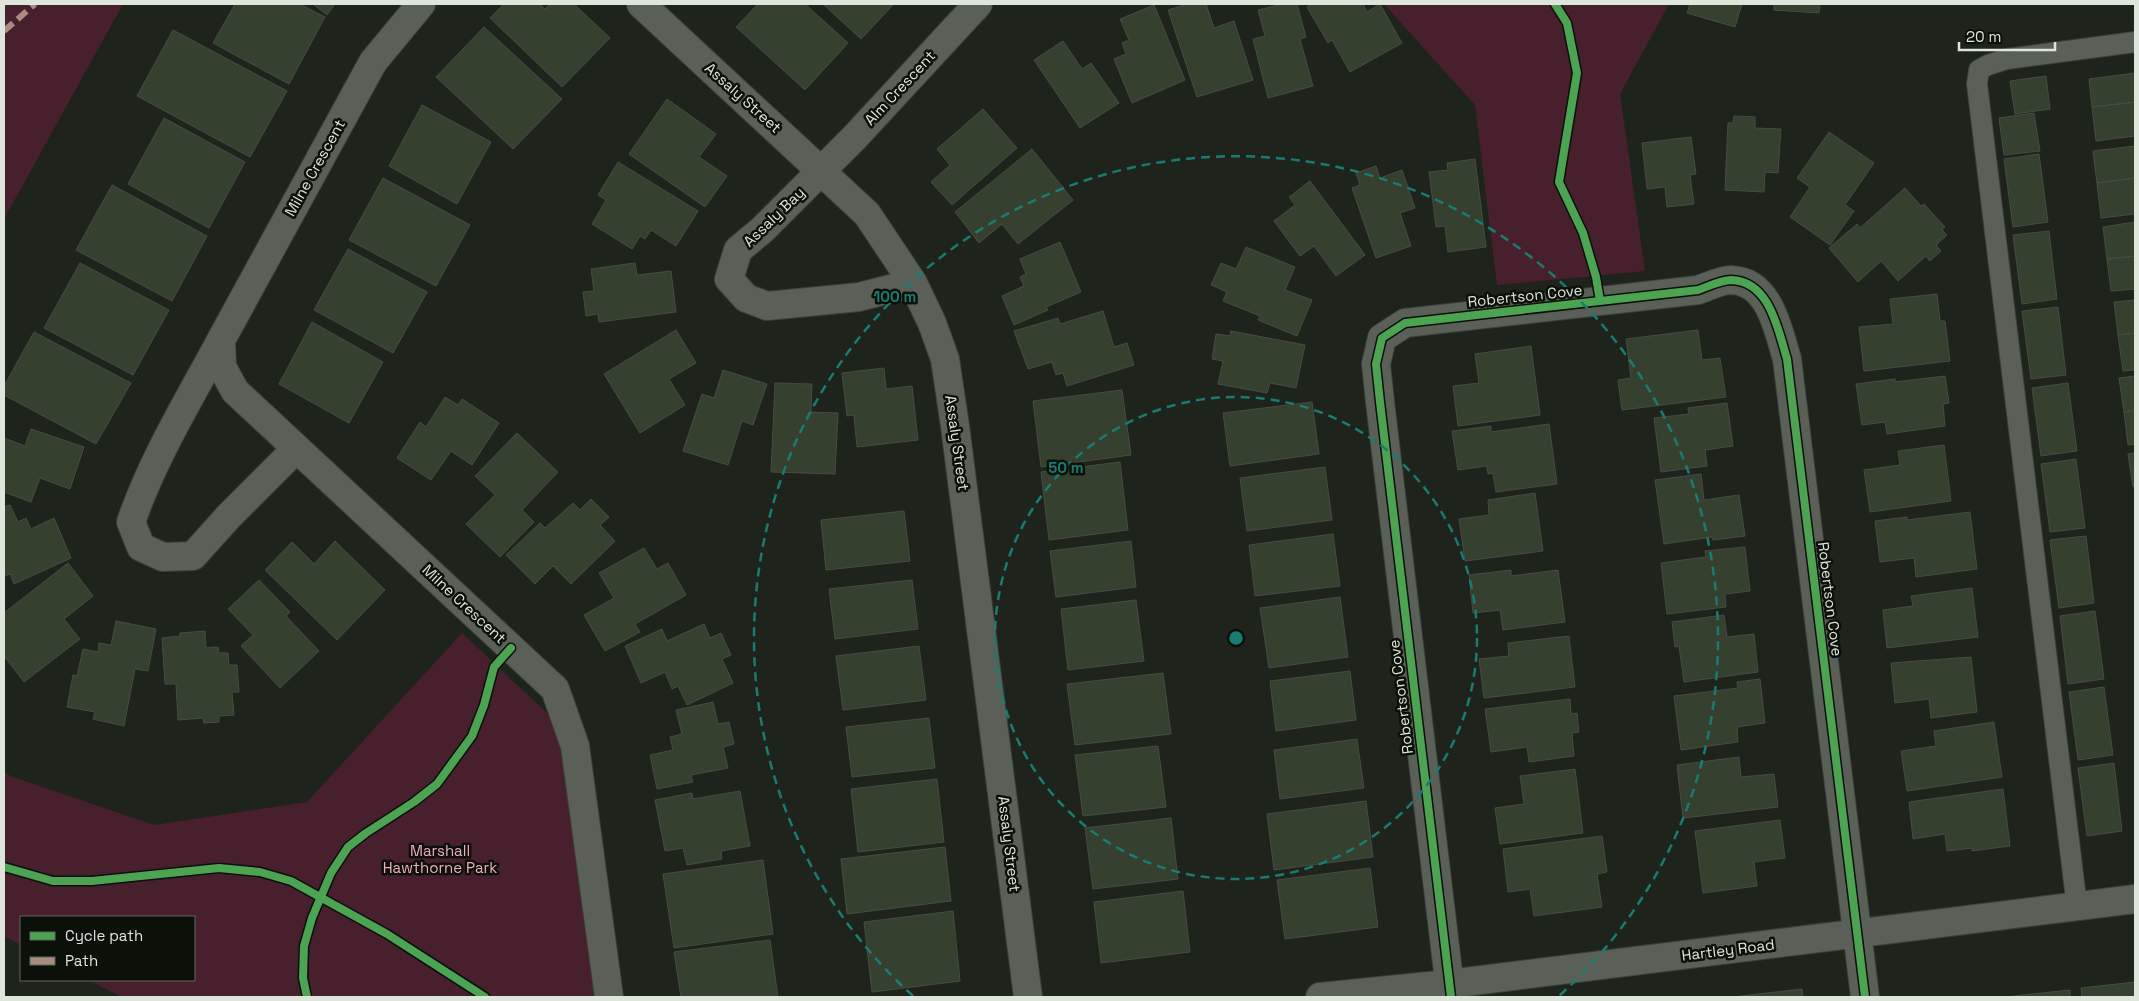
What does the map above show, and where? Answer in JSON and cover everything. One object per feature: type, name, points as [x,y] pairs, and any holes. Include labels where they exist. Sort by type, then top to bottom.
[{"type":"street","name":"Milne Crescent","points":[[296,449],[229,516],[193,556],[163,557],[141,547],[131,522],[152,468],[373,62],[421,4]]},
{"type":"street","name":"Assaly Street","points":[[640,4],[799,149],[867,214],[913,283],[932,323],[945,358],[955,426],[1028,997]]},
{"type":"street","name":"Alm Crescent","points":[[820,171],[854,138],[978,4]]},
{"type":"street","name":"Assaly Bay","points":[[820,171],[762,230],[738,250],[729,279],[746,298],[768,306],[859,297],[913,283]]},
{"type":"street","name":"Robertson Cove","points":[[1450,991],[1379,393],[1376,364],[1382,338],[1405,323],[1698,290],[1730,280],[1754,287],[1774,313],[1787,359],[1865,997]]},
{"type":"street","name":"Milne Crescent","points":[[221,340],[222,367],[235,390],[555,689],[575,746],[610,997]]},
{"type":"street","name":"Hartley Road","points":[[1320,997],[1450,991],[1858,934],[2135,899]]},
{"type":"lane","points":[[2077,907],[1976,84],[1980,70],[1994,63],[2135,42]]},
{"type":"green space","points":[[4,4],[123,4],[4,219]]},
{"type":"green space","points":[[1384,4],[1669,4],[1620,94],[1645,271],[1497,285],[1475,105]]},
{"type":"green space","name":"Marshall Hawthorne Park","points":[[462,633],[551,717],[564,746],[594,997],[122,997],[90,981],[195,981],[195,916],[20,916],[20,944],[4,936],[4,771],[10,776],[154,825],[307,802]]},
{"type":"building","points":[[235,4],[300,4],[325,17],[289,84],[213,43]]},
{"type":"building","points":[[313,4],[335,4],[327,15]]},
{"type":"building","points":[[504,4],[539,4],[545,9],[550,4],[574,4],[610,38],[562,87],[490,18]]},
{"type":"building","points":[[758,4],[805,4],[848,43],[805,90],[736,27]]},
{"type":"building","points":[[823,4],[894,4],[861,39]]},
{"type":"building","points":[[1188,4],[1206,4],[1214,28],[1234,21],[1253,80],[1197,97],[1168,10]]},
{"type":"building","points":[[1283,4],[1297,4],[1306,37],[1300,39],[1313,86],[1268,98],[1253,39],[1265,36],[1258,10]]},
{"type":"building","points":[[1312,4],[1350,4],[1351,7],[1356,4],[1363,4],[1367,12],[1380,4],[1402,43],[1350,72],[1332,40],[1328,43],[1307,7]]},
{"type":"building","points":[[1690,4],[1742,4],[1735,27],[1687,13]]},
{"type":"building","points":[[1774,4],[1820,4],[1819,13],[1774,10]]},
{"type":"building","points":[[1154,5],[1185,80],[1132,103],[1114,59],[1126,54],[1122,43],[1129,40],[1120,19]]},
{"type":"building","points":[[484,27],[562,99],[513,149],[436,77]]},
{"type":"building","points":[[173,30],[287,91],[250,157],[137,96]]},
{"type":"building","points":[[1063,41],[1082,69],[1091,63],[1119,103],[1080,128],[1034,60]]},
{"type":"building","points":[[2135,73],[2135,102],[2092,107],[2089,79]]},
{"type":"building","points":[[2046,76],[2050,109],[2015,114],[2010,81]]},
{"type":"building","points":[[667,99],[716,134],[699,157],[727,176],[705,207],[629,154]]},
{"type":"building","points":[[2135,102],[2135,136],[2096,141],[2092,107]]},
{"type":"building","points":[[422,105],[491,142],[457,204],[389,166]]},
{"type":"building","points":[[983,109],[1017,148],[952,205],[931,182],[950,165],[937,149]]},
{"type":"building","points":[[2034,113],[2040,151],[2004,155],[1999,118]]},
{"type":"building","points":[[1734,116],[1755,117],[1755,128],[1781,129],[1778,173],[1765,172],[1764,192],[1725,190],[1728,123],[1733,123]]},
{"type":"building","points":[[164,118],[245,162],[209,228],[128,184]]},
{"type":"building","points":[[1829,132],[1874,163],[1845,205],[1854,211],[1830,245],[1790,217],[1810,187],[1797,178]]},
{"type":"building","points":[[1691,137],[1696,174],[1690,175],[1694,204],[1667,207],[1665,187],[1647,189],[1642,143]]},
{"type":"building","points":[[2135,146],[2135,178],[2097,183],[2093,151]]},
{"type":"building","points":[[1032,149],[1073,200],[1018,244],[1002,224],[979,243],[955,212]]},
{"type":"building","points":[[2039,154],[2048,222],[2013,227],[2004,159]]},
{"type":"building","points":[[1475,159],[1486,247],[1448,252],[1445,226],[1436,227],[1429,172],[1448,170],[1447,163]]},
{"type":"building","points":[[618,162],[698,211],[676,246],[651,230],[645,239],[640,236],[632,249],[592,224],[606,200],[598,195]]},
{"type":"building","points":[[1376,166],[1380,178],[1402,170],[1415,208],[1400,213],[1411,246],[1376,258],[1352,188],[1360,185],[1356,173]]},
{"type":"building","points":[[383,178],[470,225],[436,286],[349,240]]},
{"type":"building","points":[[2135,178],[2135,214],[2101,218],[2097,183]]},
{"type":"building","points":[[1310,181],[1365,255],[1336,276],[1314,246],[1300,256],[1274,221],[1295,205],[1289,197]]},
{"type":"building","points":[[112,185],[207,236],[172,301],[76,250]]},
{"type":"building","points":[[1905,188],[1921,206],[1924,204],[1945,227],[1942,230],[1947,235],[1936,245],[1941,251],[1930,261],[1926,256],[1898,281],[1881,261],[1858,282],[1829,248],[1857,224],[1860,228]]},
{"type":"building","points":[[2135,222],[2135,256],[2107,259],[2103,227]]},
{"type":"building","points":[[2049,231],[2057,299],[2022,304],[2013,235]]},
{"type":"building","points":[[1060,242],[1081,292],[1046,307],[1048,310],[1014,325],[1002,296],[1024,286],[1020,277],[1026,274],[1020,259]]},
{"type":"building","points":[[1246,247],[1295,267],[1285,290],[1312,300],[1297,336],[1258,320],[1260,316],[1223,301],[1227,292],[1211,285],[1221,263],[1236,269]]},
{"type":"building","points":[[348,249],[427,292],[393,353],[314,310]]},
{"type":"building","points":[[2135,256],[2135,289],[2111,291],[2107,259]]},
{"type":"building","points":[[80,263],[169,310],[133,375],[44,328]]},
{"type":"building","points":[[635,263],[637,275],[671,271],[676,312],[599,322],[598,314],[586,316],[583,292],[594,291],[591,269]]},
{"type":"building","points":[[1937,294],[1940,321],[1945,321],[1950,361],[1864,371],[1859,327],[1893,324],[1890,299]]},
{"type":"building","points":[[2135,300],[2135,333],[2118,335],[2114,302]]},
{"type":"building","points":[[2058,307],[2066,375],[2031,379],[2022,311]]},
{"type":"building","points":[[1103,311],[1114,347],[1127,343],[1134,365],[1067,386],[1063,373],[1056,375],[1052,362],[1028,369],[1014,331],[1058,318],[1060,324]]},
{"type":"building","points":[[312,322],[383,362],[349,423],[279,384]]},
{"type":"building","points":[[676,330],[696,363],[669,379],[685,405],[640,433],[604,374]]},
{"type":"building","points":[[1698,330],[1702,360],[1720,358],[1726,397],[1622,410],[1618,380],[1631,378],[1626,339]]},
{"type":"building","points":[[1231,331],[1305,345],[1296,388],[1270,383],[1267,393],[1218,384],[1223,361],[1212,359],[1216,334],[1230,336]]},
{"type":"building","points":[[34,332],[131,383],[96,444],[4,395],[4,386]]},
{"type":"building","points":[[2135,333],[2135,370],[2123,371],[2118,335]]},
{"type":"building","points":[[1531,346],[1540,415],[1458,426],[1453,386],[1479,383],[1475,354]]},
{"type":"building","points":[[884,368],[886,389],[912,386],[918,440],[857,447],[854,415],[847,416],[842,373]]},
{"type":"building","points":[[723,370],[767,384],[753,425],[742,421],[728,465],[683,451],[702,394],[714,398]]},
{"type":"building","points":[[1945,376],[1949,403],[1943,404],[1945,426],[1887,434],[1885,422],[1862,425],[1856,384]]},
{"type":"building","points":[[2135,376],[2135,410],[2124,412],[2119,378]]},
{"type":"building","points":[[775,383],[812,384],[811,412],[838,413],[835,474],[771,472]]},
{"type":"building","points":[[2068,383],[2077,451],[2041,456],[2032,388]]},
{"type":"building","points":[[1122,390],[1131,455],[1041,467],[1033,401]]},
{"type":"building","points":[[445,397],[458,405],[462,399],[499,423],[472,465],[451,451],[431,480],[397,458],[420,422],[426,427]]},
{"type":"building","points":[[1312,402],[1319,454],[1230,466],[1223,413]]},
{"type":"building","points":[[1727,403],[1733,446],[1705,450],[1707,466],[1661,472],[1654,418],[1689,414],[1688,408]]},
{"type":"building","points":[[2135,410],[2135,444],[2128,445],[2124,412]]},
{"type":"building","points":[[1549,424],[1557,484],[1496,492],[1493,473],[1488,474],[1487,466],[1458,470],[1452,431],[1491,426],[1491,432]]},
{"type":"building","points":[[31,429],[84,447],[70,489],[40,478],[31,502],[4,492],[4,438],[25,446]]},
{"type":"building","points":[[517,433],[558,472],[522,510],[534,522],[500,557],[466,524],[495,495],[475,476]]},
{"type":"building","points":[[1944,445],[1951,501],[1870,512],[1864,470],[1900,465],[1898,451]]},
{"type":"building","points":[[2135,453],[2135,486],[2133,487],[2128,454]]},
{"type":"building","points":[[2076,459],[2085,528],[2050,532],[2041,464]]},
{"type":"building","points":[[1120,462],[1128,530],[1049,540],[1041,472]]},
{"type":"building","points":[[1325,467],[1332,520],[1247,531],[1240,478]]},
{"type":"building","points":[[1701,474],[1704,500],[1739,495],[1745,536],[1713,540],[1712,537],[1664,544],[1655,480]]},
{"type":"building","points":[[1535,493],[1543,551],[1465,561],[1459,519],[1489,515],[1488,500]]},
{"type":"building","points":[[591,499],[609,517],[600,525],[615,541],[571,584],[553,566],[535,584],[506,555],[540,523],[545,528],[573,503],[580,510]]},
{"type":"building","points":[[10,505],[18,522],[26,518],[31,529],[54,518],[71,558],[14,584],[10,574],[4,576],[4,507]]},
{"type":"building","points":[[904,511],[910,561],[826,570],[821,520]]},
{"type":"building","points":[[1970,512],[1977,569],[1916,577],[1914,558],[1880,562],[1875,521],[1907,517],[1907,520]]},
{"type":"building","points":[[1333,534],[1340,586],[1255,596],[1249,545]]},
{"type":"building","points":[[2086,536],[2094,603],[2059,608],[2050,540]]},
{"type":"building","points":[[335,541],[385,590],[337,640],[265,570],[292,542],[314,564]]},
{"type":"building","points":[[1131,541],[1136,587],[1056,597],[1050,551]]},
{"type":"building","points":[[1745,547],[1750,591],[1725,594],[1726,607],[1667,614],[1661,563],[1706,557],[1705,551]]},
{"type":"building","points":[[644,548],[657,569],[668,563],[686,595],[635,624],[640,632],[605,651],[584,615],[614,598],[599,573]]},
{"type":"building","points":[[68,563],[93,596],[64,619],[80,639],[24,682],[4,656],[4,613]]},
{"type":"building","points":[[1511,570],[1511,576],[1558,570],[1565,622],[1503,630],[1500,610],[1473,613],[1469,575]]},
{"type":"building","points":[[259,580],[290,612],[286,616],[319,651],[280,688],[241,646],[253,635],[228,609]]},
{"type":"building","points":[[912,580],[918,629],[835,639],[829,589]]},
{"type":"building","points":[[1972,588],[1978,637],[1887,648],[1883,610],[1913,606],[1911,596]]},
{"type":"building","points":[[1340,597],[1348,657],[1269,668],[1260,608]]},
{"type":"building","points":[[1136,600],[1144,661],[1068,670],[1061,609]]},
{"type":"building","points":[[2095,611],[2104,679],[2068,684],[2060,616]]},
{"type":"building","points":[[1724,615],[1727,637],[1754,634],[1758,672],[1684,682],[1679,646],[1675,647],[1672,622]]},
{"type":"building","points":[[116,621],[156,629],[148,671],[135,669],[124,726],[93,719],[95,712],[67,707],[73,675],[77,676],[83,649],[98,652],[99,643],[111,645]]},
{"type":"building","points":[[704,624],[710,638],[721,633],[731,655],[722,659],[733,683],[687,705],[678,686],[672,689],[665,672],[641,683],[625,646],[662,629],[667,641]]},
{"type":"building","points":[[205,631],[206,648],[218,647],[219,653],[228,653],[229,665],[237,665],[239,692],[232,692],[234,715],[219,716],[219,722],[204,723],[203,718],[178,720],[176,684],[165,684],[162,638],[180,636],[180,633]]},
{"type":"building","points":[[1569,636],[1575,687],[1484,698],[1479,659],[1509,656],[1508,643]]},
{"type":"building","points":[[919,646],[926,700],[843,710],[836,656]]},
{"type":"building","points":[[1971,657],[1977,712],[1931,718],[1929,699],[1895,703],[1891,663]]},
{"type":"building","points":[[1350,671],[1356,720],[1276,731],[1270,681]]},
{"type":"building","points":[[1163,673],[1171,734],[1075,745],[1067,684]]},
{"type":"building","points":[[1760,679],[1765,723],[1737,727],[1738,742],[1681,750],[1674,696],[1738,688],[1737,682]]},
{"type":"building","points":[[2104,687],[2113,755],[2078,760],[2069,692]]},
{"type":"building","points":[[1570,699],[1571,714],[1577,713],[1579,732],[1572,733],[1574,756],[1529,762],[1527,747],[1491,752],[1485,709]]},
{"type":"building","points":[[713,702],[718,724],[729,722],[734,744],[723,747],[728,768],[691,775],[693,782],[657,789],[650,755],[673,750],[670,737],[682,734],[676,710]]},
{"type":"building","points":[[929,718],[935,768],[852,777],[846,727]]},
{"type":"building","points":[[1994,722],[2002,777],[1907,791],[1901,751],[1936,746],[1934,731]]},
{"type":"building","points":[[1357,739],[1364,788],[1280,799],[1274,750]]},
{"type":"building","points":[[1158,746],[1166,807],[1083,816],[1075,755]]},
{"type":"building","points":[[1739,757],[1741,777],[1774,774],[1778,807],[1683,818],[1677,765]]},
{"type":"building","points":[[2114,763],[2122,831],[2087,836],[2078,768]]},
{"type":"building","points":[[1575,769],[1583,833],[1500,844],[1495,808],[1524,804],[1520,776]]},
{"type":"building","points":[[937,779],[944,842],[858,852],[851,789]]},
{"type":"building","points":[[2003,789],[2010,846],[1972,851],[1972,848],[1947,851],[1945,834],[1913,839],[1909,802]]},
{"type":"building","points":[[740,791],[750,846],[721,851],[722,859],[687,865],[683,848],[665,851],[655,800],[692,793],[693,799]]},
{"type":"building","points":[[1366,801],[1373,857],[1274,870],[1267,814]]},
{"type":"building","points":[[1171,818],[1178,879],[1093,889],[1085,828]]},
{"type":"building","points":[[1780,820],[1785,858],[1754,862],[1757,886],[1703,893],[1695,831]]},
{"type":"building","points":[[1602,836],[1607,872],[1597,874],[1602,907],[1534,916],[1530,889],[1508,892],[1503,849]]},
{"type":"building","points":[[945,847],[951,901],[847,914],[841,859]]},
{"type":"building","points":[[763,860],[773,934],[674,948],[663,874]]},
{"type":"building","points":[[1370,868],[1378,927],[1285,939],[1277,880]]},
{"type":"building","points":[[1183,891],[1190,952],[1101,963],[1094,902]]},
{"type":"building","points":[[953,911],[960,981],[872,992],[864,922]]},
{"type":"building","points":[[770,940],[778,997],[681,997],[674,952]]},
{"type":"building","points":[[2135,982],[2135,997],[2082,997],[2081,988]]},
{"type":"building","points":[[1802,989],[1803,997],[1732,997]]},
{"type":"building","points":[[2070,990],[2070,997],[2005,997]]},
{"type":"marked path","points":[[4,31],[35,4]]},
{"type":"cycle path","points":[[1555,4],[1567,23],[1577,73],[1559,182],[1583,233],[1596,277],[1600,301]]},
{"type":"cycle path","points":[[1451,997],[1376,364],[1382,338],[1405,323],[1698,290],[1727,280],[1744,282],[1755,289],[1763,298],[1776,322],[1787,359],[1865,997]]},
{"type":"cycle path","points":[[307,997],[303,978],[304,946],[312,918],[331,873],[348,847],[437,784],[472,736],[484,705],[494,667],[511,648]]},
{"type":"cycle path","points":[[4,867],[53,881],[92,881],[219,868],[260,872],[291,881],[387,934],[485,997]]}]
